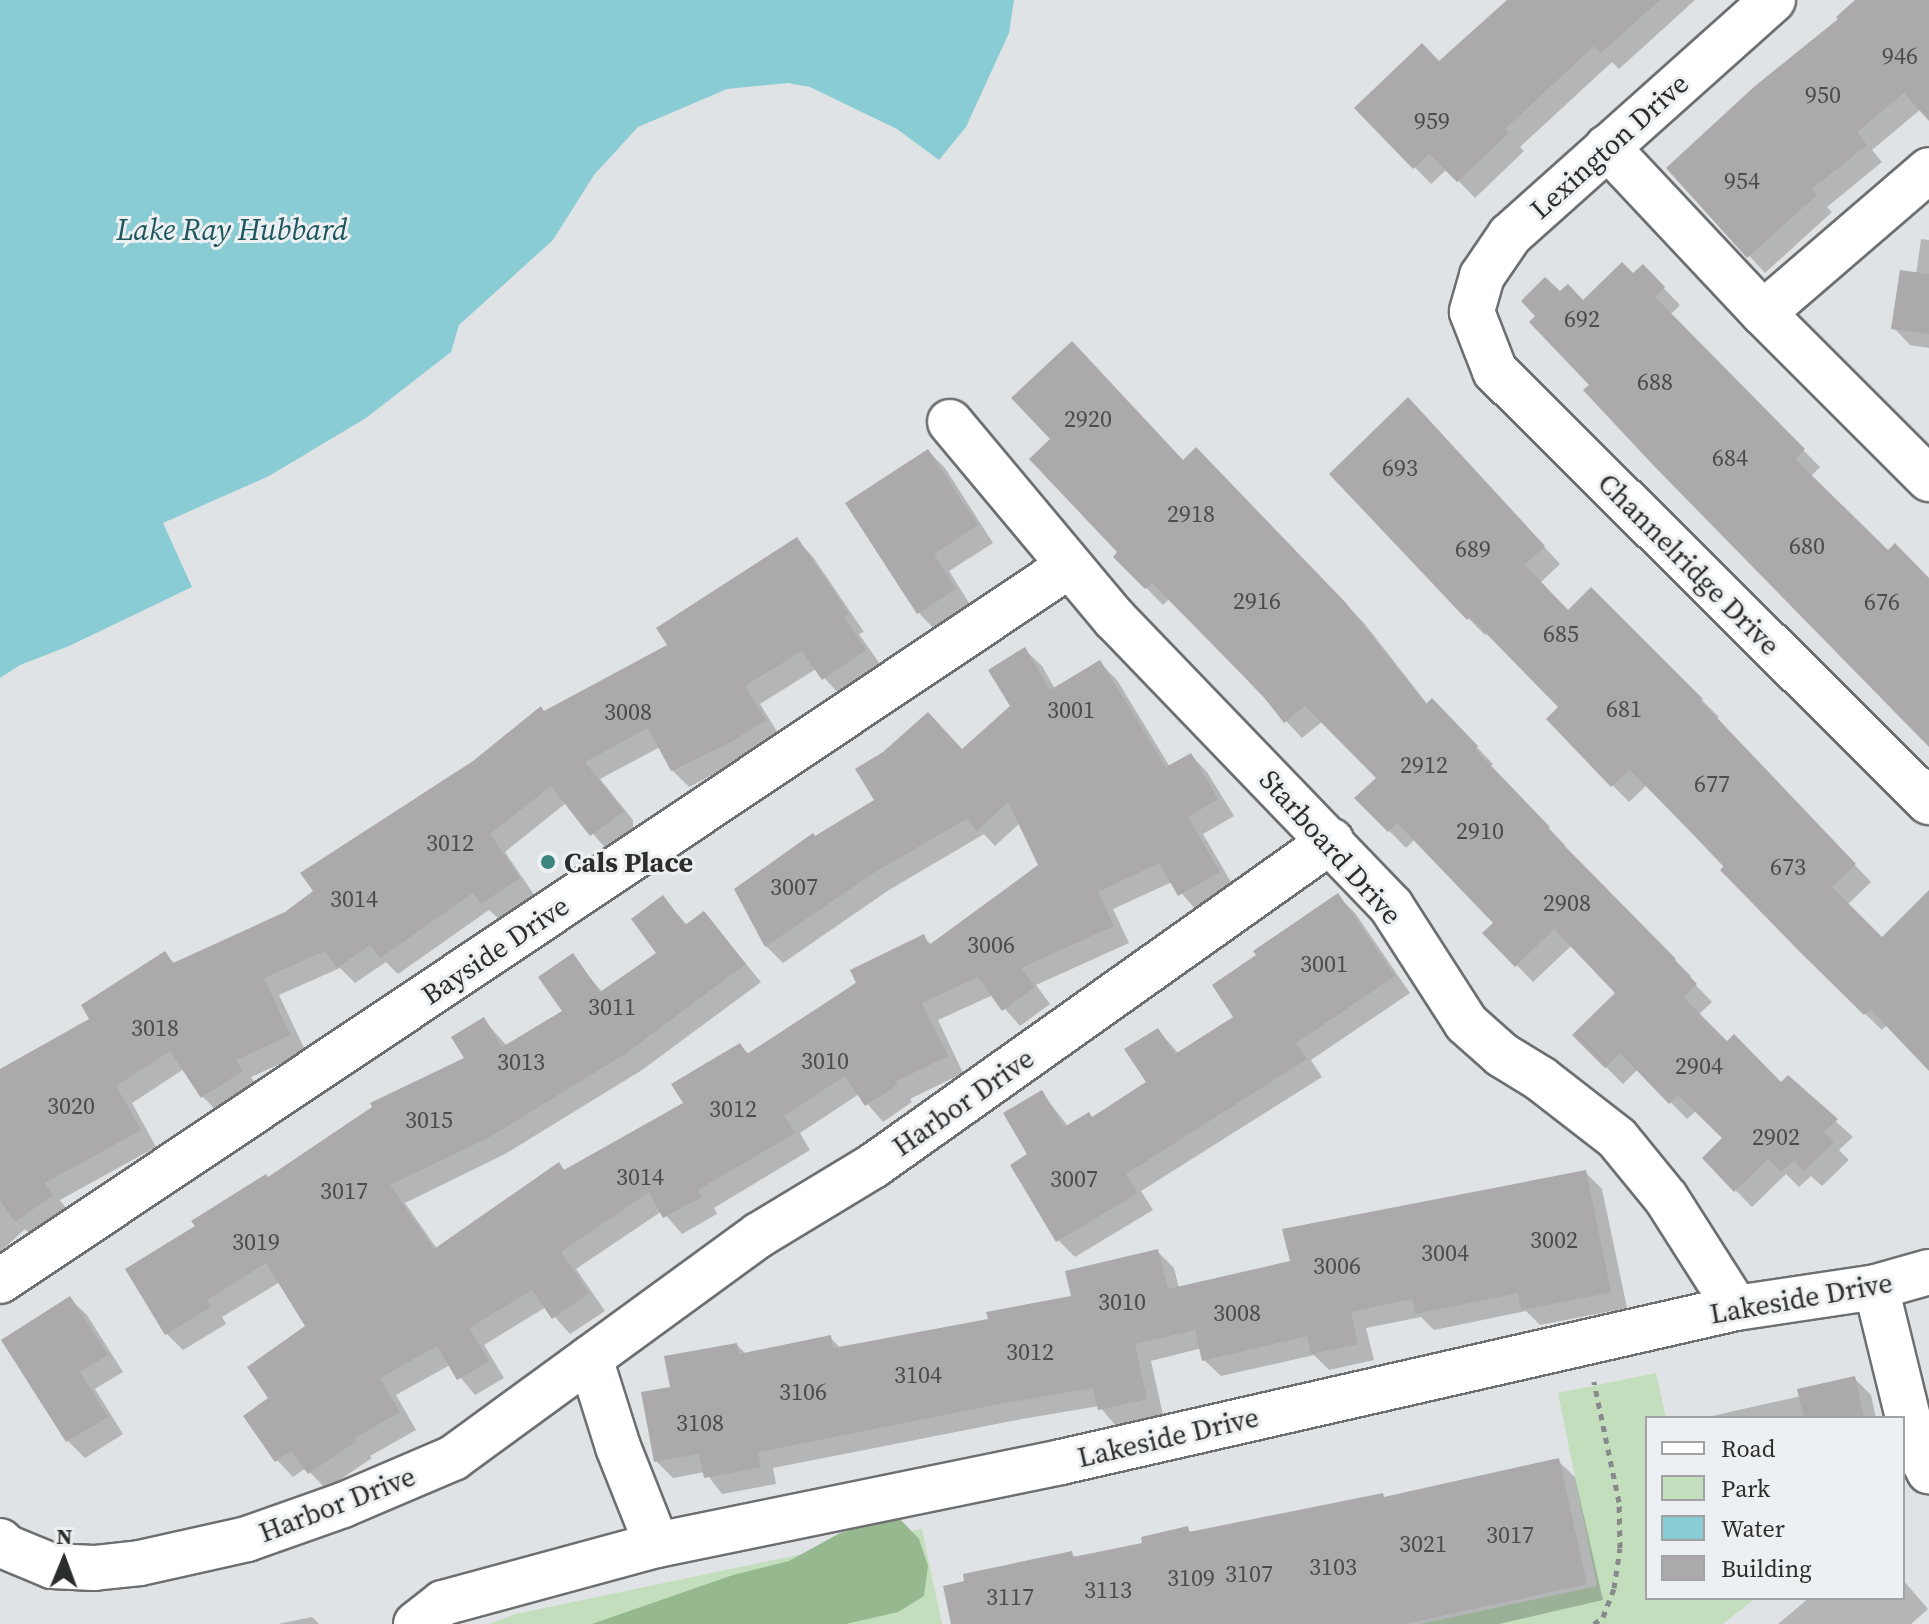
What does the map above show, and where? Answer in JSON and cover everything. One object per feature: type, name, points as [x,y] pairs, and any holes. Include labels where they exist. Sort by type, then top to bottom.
[{"type":"street","name":"Lexington Drive","points":[[1472,312],[1482,276],[1510,235],[1773,0]]},
{"type":"street","points":[[1607,147],[1763,313],[1929,479]]},
{"type":"street","points":[[1763,313],[1929,170]]},
{"type":"street","name":"Channelridge Drive","points":[[1472,312],[1495,371],[1929,802]]},
{"type":"street","name":"Starboard Drive","points":[[950,422],[1115,619],[1391,906],[1466,1023],[1502,1055],[1541,1079],[1617,1138],[1666,1198],[1736,1308]]},
{"type":"street","name":"Bayside Drive","points":[[0,1281],[1069,566]]},
{"type":"street","name":"Harbor Drive","points":[[0,1541],[52,1566],[94,1568],[140,1563],[247,1539],[343,1505],[453,1458],[759,1235],[873,1166],[1331,841]]},
{"type":"street","name":"Lakeside Drive","points":[[416,1624],[443,1603],[657,1545],[1061,1462],[1736,1308],[1876,1287],[1929,1272]]},
{"type":"street","points":[[1876,1287],[1914,1442],[1929,1471]]},
{"type":"street","points":[[590,1358],[618,1447],[657,1545]]},
{"type":"path","points":[[1586,1342],[1619,1502],[1620,1548],[1614,1588],[1603,1617],[1594,1624]]},
{"type":"green space","points":[[1656,1373],[1666,1416],[1645,1416],[1645,1600],[1753,1600],[1723,1624],[1420,1624],[1597,1586],[1558,1393]]},
{"type":"green space","points":[[898,1517],[919,1539],[928,1566],[924,1596],[898,1612],[846,1624],[592,1624],[733,1575],[789,1561],[840,1533]]},
{"type":"green space","points":[[922,1529],[942,1624],[489,1624],[516,1614]]},
{"type":"water","name":"Lake Ray Hubbard","points":[[0,0],[1014,0],[1009,33],[966,127],[939,160],[897,129],[810,87],[788,83],[727,89],[638,127],[594,175],[553,240],[459,325],[451,352],[366,418],[269,476],[163,523],[192,587],[69,646],[20,665],[0,678]]},
{"type":"building","points":[[1507,0],[1660,0],[1601,53],[1594,46],[1505,129],[1509,133],[1457,182],[1429,154],[1413,169],[1354,108],[1422,43],[1439,61]]},
{"type":"building","points":[[1855,0],[1929,0],[1929,121],[1904,93],[1857,132],[1867,145],[1812,189],[1817,195],[1747,258],[1666,168],[1755,86],[1838,19],[1836,17]]},
{"type":"building","points":[[1622,262],[1633,273],[1643,264],[1665,287],[1655,297],[1805,449],[1795,459],[1888,550],[1895,543],[1929,578],[1929,747],[1654,466],[1583,390],[1589,385],[1529,322],[1535,316],[1521,301],[1545,277],[1560,291],[1568,284],[1583,300]]},
{"type":"building","points":[[1900,270],[1929,274],[1929,334],[1891,329]]},
{"type":"building","points":[[1072,341],[1183,460],[1196,447],[1346,603],[1426,704],[1432,698],[1478,746],[1475,749],[1550,827],[1548,829],[1676,959],[1697,984],[1683,997],[1727,1041],[1734,1034],[1781,1082],[1788,1075],[1838,1119],[1824,1132],[1834,1142],[1804,1171],[1794,1161],[1781,1172],[1768,1159],[1734,1192],[1702,1158],[1722,1138],[1678,1095],[1669,1104],[1620,1053],[1605,1068],[1572,1035],[1615,993],[1554,929],[1515,967],[1482,933],[1493,923],[1397,823],[1388,832],[1354,798],[1376,778],[1305,706],[1284,723],[1263,696],[1152,583],[1145,589],[1113,557],[1117,552],[1029,459],[1050,439],[1011,398]]},
{"type":"building","points":[[1408,397],[1545,546],[1525,565],[1568,610],[1591,587],[1703,699],[1701,701],[1856,864],[1832,887],[1882,937],[1929,890],[1929,1071],[1870,1009],[1864,1015],[1799,951],[1720,870],[1724,866],[1630,770],[1611,787],[1546,719],[1558,707],[1470,617],[1467,620],[1329,474]]},
{"type":"building","points":[[928,449],[978,525],[934,554],[956,589],[917,614],[845,503]]},
{"type":"building","points":[[797,537],[849,614],[844,617],[866,650],[822,680],[802,651],[745,686],[766,720],[729,743],[671,771],[648,728],[585,762],[624,811],[590,836],[551,786],[490,834],[520,878],[481,904],[473,893],[380,958],[370,945],[337,968],[325,951],[264,978],[290,1035],[236,1060],[243,1071],[201,1098],[170,1051],[116,1086],[141,1130],[45,1183],[53,1195],[15,1222],[0,1200],[0,1069],[89,1019],[81,1005],[165,951],[173,963],[285,912],[313,891],[300,873],[473,761],[541,706],[544,711],[667,645],[656,628]]},
{"type":"building","points":[[1025,647],[1050,690],[1100,660],[1166,767],[1191,753],[1218,799],[1188,817],[1220,872],[1178,896],[1159,863],[1098,892],[1114,926],[1021,968],[1035,987],[1002,1011],[978,977],[922,1003],[948,1056],[895,1082],[897,1085],[865,1106],[845,1076],[784,1116],[795,1133],[698,1190],[702,1197],[663,1218],[649,1192],[561,1252],[589,1293],[552,1319],[532,1290],[469,1328],[489,1361],[457,1380],[437,1346],[380,1378],[400,1412],[355,1438],[357,1441],[308,1474],[291,1451],[275,1462],[243,1416],[268,1398],[247,1367],[305,1326],[266,1263],[207,1300],[211,1307],[165,1335],[125,1269],[195,1226],[191,1221],[266,1174],[268,1177],[372,1107],[370,1103],[464,1058],[451,1037],[484,1017],[502,1047],[562,1011],[538,977],[573,953],[600,992],[656,953],[631,919],[663,895],[685,925],[704,911],[746,964],[625,1054],[488,1138],[390,1185],[434,1249],[559,1162],[564,1170],[683,1103],[671,1084],[740,1043],[747,1054],[856,983],[850,970],[924,934],[929,945],[1038,865],[1008,802],[977,831],[966,819],[872,874],[765,947],[734,889],[813,833],[815,836],[874,800],[855,769],[883,752],[928,712],[962,749],[1010,706],[988,670]]},
{"type":"building","points":[[1338,893],[1395,976],[1296,1043],[1307,1059],[1126,1174],[1138,1193],[1056,1242],[1010,1165],[1027,1154],[1003,1113],[1042,1090],[1064,1127],[1089,1112],[1092,1117],[1146,1082],[1124,1049],[1158,1028],[1175,1054],[1233,1017],[1212,985],[1256,955],[1253,951]]},
{"type":"building","points":[[1586,1170],[1611,1292],[1521,1310],[1518,1293],[1415,1314],[1412,1299],[1351,1312],[1358,1344],[1311,1354],[1307,1336],[1202,1361],[1195,1330],[1135,1344],[1147,1399],[1098,1410],[1093,1388],[1004,1403],[758,1452],[761,1467],[704,1478],[699,1454],[654,1462],[641,1392],[670,1387],[664,1356],[737,1343],[739,1354],[831,1335],[833,1348],[988,1319],[986,1312],[1071,1296],[1065,1271],[1158,1249],[1168,1289],[1290,1261],[1282,1229]]},
{"type":"building","points":[[70,1296],[108,1355],[80,1372],[108,1417],[66,1442],[1,1340]]},
{"type":"building","points":[[1855,1376],[1864,1416],[1804,1416],[1797,1389]]},
{"type":"building","points":[[1559,1458],[1587,1584],[1405,1624],[951,1624],[943,1586],[964,1581],[963,1574],[1072,1551],[1073,1557],[1142,1543],[1141,1537],[1188,1526],[1189,1532],[1383,1493],[1384,1497]]},
{"type":"place","name":"Cals Place","points":[[548,862]]}]
